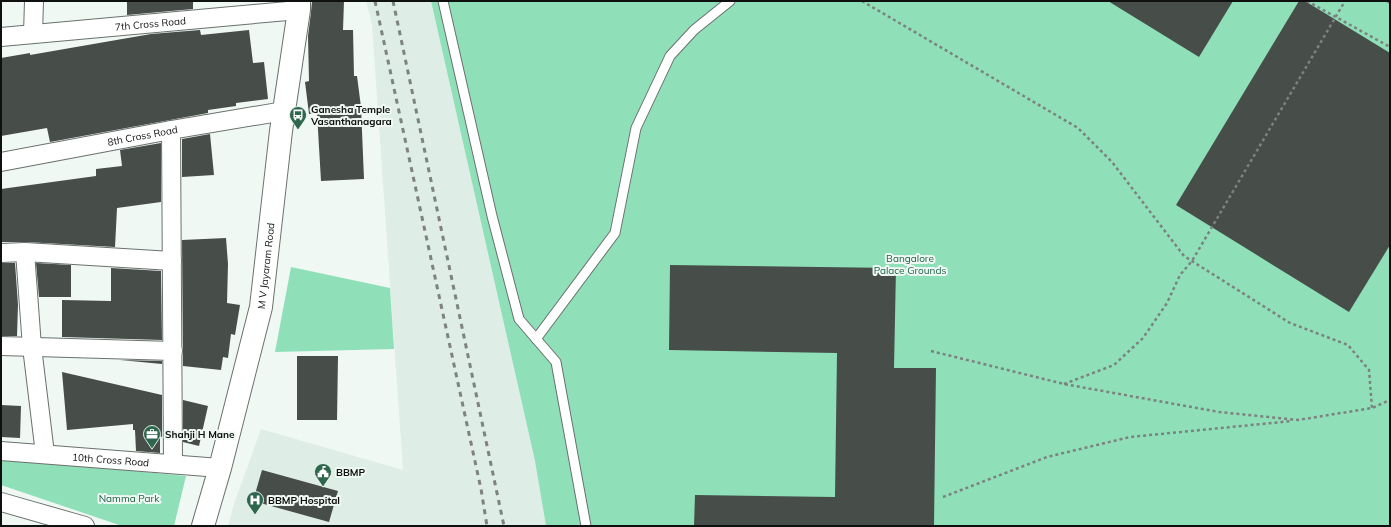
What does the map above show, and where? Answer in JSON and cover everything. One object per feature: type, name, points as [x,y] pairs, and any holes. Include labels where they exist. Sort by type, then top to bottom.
[{"type":"street","points":[[33,34],[34,1]]},
{"type":"street","name":"7th Cross Road","points":[[1,37],[299,6]]},
{"type":"street","name":"M V Jayaram Road","points":[[203,526],[220,468],[261,307],[284,111],[299,6]]},
{"type":"street","name":"8th Cross Road","points":[[1,162],[284,111]]},
{"type":"street","points":[[172,130],[173,464]]},
{"type":"street","points":[[1,253],[26,252],[172,261]]},
{"type":"street","points":[[26,252],[32,347],[45,454]]},
{"type":"street","points":[[1,346],[173,351]]},
{"type":"street","name":"10th Cross Road","points":[[1,451],[220,468]]},
{"type":"street","points":[[1,502],[85,526]]},
{"type":"lane","points":[[443,1],[492,216],[519,318],[556,362],[586,526]]},
{"type":"lane","points":[[536,339],[615,233],[636,128],[670,56],[694,30],[730,1]]},
{"type":"path","points":[[862,1],[1078,128],[1112,162],[1184,256],[1290,324],[1348,344],[1369,370],[1372,408]]},
{"type":"path","points":[[1307,1],[1390,47]]},
{"type":"path","points":[[1064,384],[1114,365],[1142,338],[1167,303],[1180,275],[1192,262],[1345,1]]},
{"type":"path","points":[[931,351],[1064,384],[1219,412],[1298,420]]},
{"type":"path","points":[[943,497],[1047,457],[1130,437],[1298,420],[1372,408],[1390,400]]},
{"type":"shaded area","points":[[366,1],[431,1],[535,461],[546,526],[228,526],[234,504],[261,429],[403,470],[372,25]]},
{"type":"green space","name":"Bangalore Palace Grounds","points":[[431,1],[1390,1],[1390,526],[546,526],[535,461]]},
{"type":"green space","points":[[291,267],[390,288],[394,349],[275,352]]},
{"type":"green space","name":"Namma Park","points":[[1,458],[186,476],[174,526],[122,526],[1,485]]},
{"type":"building","points":[[127,1],[193,1],[193,9],[127,15]]},
{"type":"building","points":[[312,1],[344,1],[343,30],[353,30],[354,76],[357,76],[361,107],[364,179],[321,181],[317,113],[309,114],[305,82],[309,81],[308,36]]},
{"type":"building","points":[[1108,1],[1233,1],[1199,57]]},
{"type":"building","points":[[1299,1],[1305,1],[1390,53],[1390,245],[1349,312],[1176,205]]},
{"type":"building","points":[[200,30],[201,35],[249,30],[253,63],[264,62],[268,99],[236,103],[236,106],[208,110],[208,113],[50,142],[47,128],[1,136],[1,58],[30,53],[30,55],[151,34]]},
{"type":"building","points":[[210,134],[214,175],[182,177],[182,139]]},
{"type":"building","points":[[161,143],[161,202],[117,208],[115,247],[1,242],[1,189],[96,176],[96,169],[122,166],[120,150]]},
{"type":"building","points":[[226,238],[228,264],[227,303],[240,305],[235,335],[231,334],[228,358],[223,357],[221,370],[183,366],[182,240]]},
{"type":"building","points":[[1,263],[15,263],[18,305],[17,336],[1,336]]},
{"type":"building","points":[[36,263],[71,265],[71,297],[39,297]]},
{"type":"building","points":[[670,265],[896,268],[894,368],[936,368],[934,526],[694,526],[695,495],[835,497],[837,353],[669,350]]},
{"type":"building","points":[[111,268],[161,271],[162,340],[62,337],[62,300],[111,301]]},
{"type":"building","points":[[297,356],[338,356],[337,420],[297,420]]},
{"type":"building","points":[[120,360],[162,361],[162,364]]},
{"type":"building","points":[[62,372],[162,395],[162,437],[160,436],[160,453],[136,451],[135,430],[133,430],[133,424],[67,430]]},
{"type":"building","points":[[183,400],[208,406],[199,446],[183,442]]},
{"type":"building","points":[[1,405],[21,406],[20,438],[1,437]]},
{"type":"building","points":[[262,470],[338,491],[329,522],[253,501]]},
{"type":"railway","points":[[375,1],[481,489],[487,526]]},
{"type":"railway","points":[[393,1],[504,526]]},
{"type":"place","name":"Ganesha Temple Vasanthanagara","points":[[298,130]]},
{"type":"place","name":"Shahji H Mane","points":[[152,449]]},
{"type":"place","name":"BBMP","points":[[323,487]]},
{"type":"place","name":"BBMP Hospital","points":[[255,515]]}]
